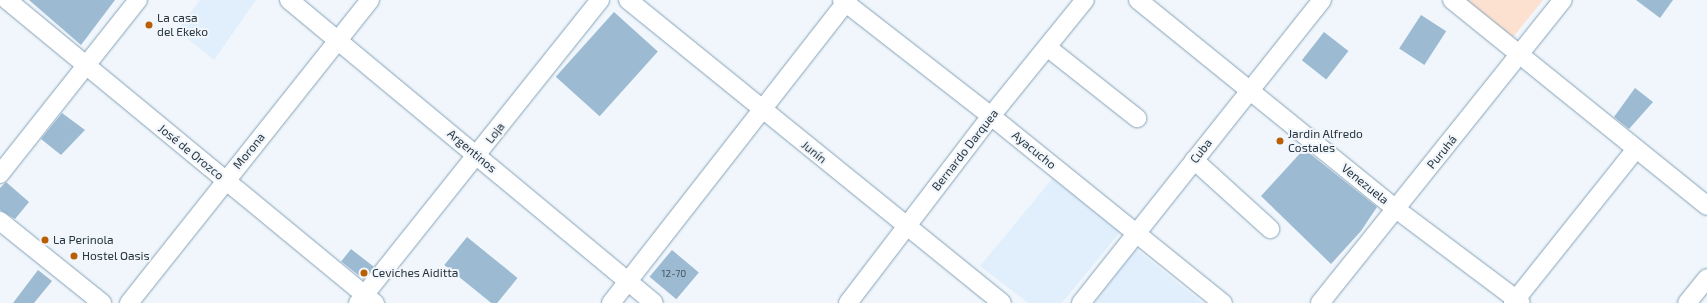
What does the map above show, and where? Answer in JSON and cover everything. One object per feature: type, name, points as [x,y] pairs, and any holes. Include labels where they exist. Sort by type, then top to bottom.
[{"type":"street","name":"José de Orozco","points":[[7,0],[366,300]]},
{"type":"street","points":[[0,174],[138,0]]},
{"type":"street","name":"Argentinos","points":[[289,0],[654,303]]},
{"type":"street","name":"Morona","points":[[129,303],[370,0]]},
{"type":"street","name":"Loja","points":[[366,300],[477,155],[600,0]]},
{"type":"street","name":"Junín","points":[[628,0],[1002,303]]},
{"type":"street","name":"Bernardo Darquea","points":[[848,303],[991,116],[1085,0]]},
{"type":"street","name":"Venezuela","points":[[1138,0],[1396,209],[1517,302]]},
{"type":"street","name":"Cuba","points":[[1081,303],[1322,0]]},
{"type":"street","points":[[1452,0],[1521,54],[1707,206]]},
{"type":"street","name":"Puruhá","points":[[1320,303],[1563,0]]},
{"type":"street","points":[[611,303],[845,1]]},
{"type":"street","name":"Ayacucho","points":[[845,1],[991,116],[1223,303]]},
{"type":"street","points":[[1047,47],[1137,118]]},
{"type":"street","points":[[1517,302],[1636,149]]},
{"type":"street","points":[[1194,160],[1270,229]]},
{"type":"street","points":[[0,221],[102,303]]},
{"type":"street","points":[[1687,303],[1707,278]]},
{"type":"shaded area","points":[[200,0],[256,0],[214,60],[177,30]]},
{"type":"shaded area","points":[[1466,0],[1543,0],[1513,37]]},
{"type":"shaded area","points":[[1053,178],[1121,231],[1062,303],[1028,303],[980,266]]},
{"type":"shaded area","points":[[1136,249],[1203,303],[1094,303]]},
{"type":"building","points":[[29,0],[115,0],[81,45]]},
{"type":"building","points":[[1636,0],[1673,0],[1660,18]]},
{"type":"building","points":[[614,12],[658,51],[600,116],[556,77]]},
{"type":"building","points":[[1421,15],[1446,31],[1424,65],[1399,49]]},
{"type":"building","points":[[1324,32],[1348,51],[1326,79],[1302,60]]},
{"type":"building","points":[[1635,88],[1653,102],[1629,129],[1614,117]]},
{"type":"building","points":[[62,113],[85,130],[61,155],[41,139]]},
{"type":"building","points":[[1304,149],[1377,207],[1361,231],[1331,264],[1261,196]]},
{"type":"building","points":[[6,182],[29,202],[15,219],[0,210],[0,188]]},
{"type":"building","points":[[467,237],[518,278],[497,303],[491,303],[444,265]]},
{"type":"building","points":[[351,249],[374,267],[364,279],[341,262]]},
{"type":"building","points":[[672,250],[699,272],[676,299],[650,277]]},
{"type":"building","points":[[38,270],[52,281],[34,303],[13,303]]},
{"type":"place","name":"La casa del Ekeko","points":[[149,25]]},
{"type":"place","name":"Jardin Alfredo Costales","points":[[1280,141]]},
{"type":"place","name":"La Perinola","points":[[45,240]]},
{"type":"place","name":"Hostel Oasis","points":[[74,256]]},
{"type":"place","name":"Ceviches Aiditta","points":[[364,273]]}]
